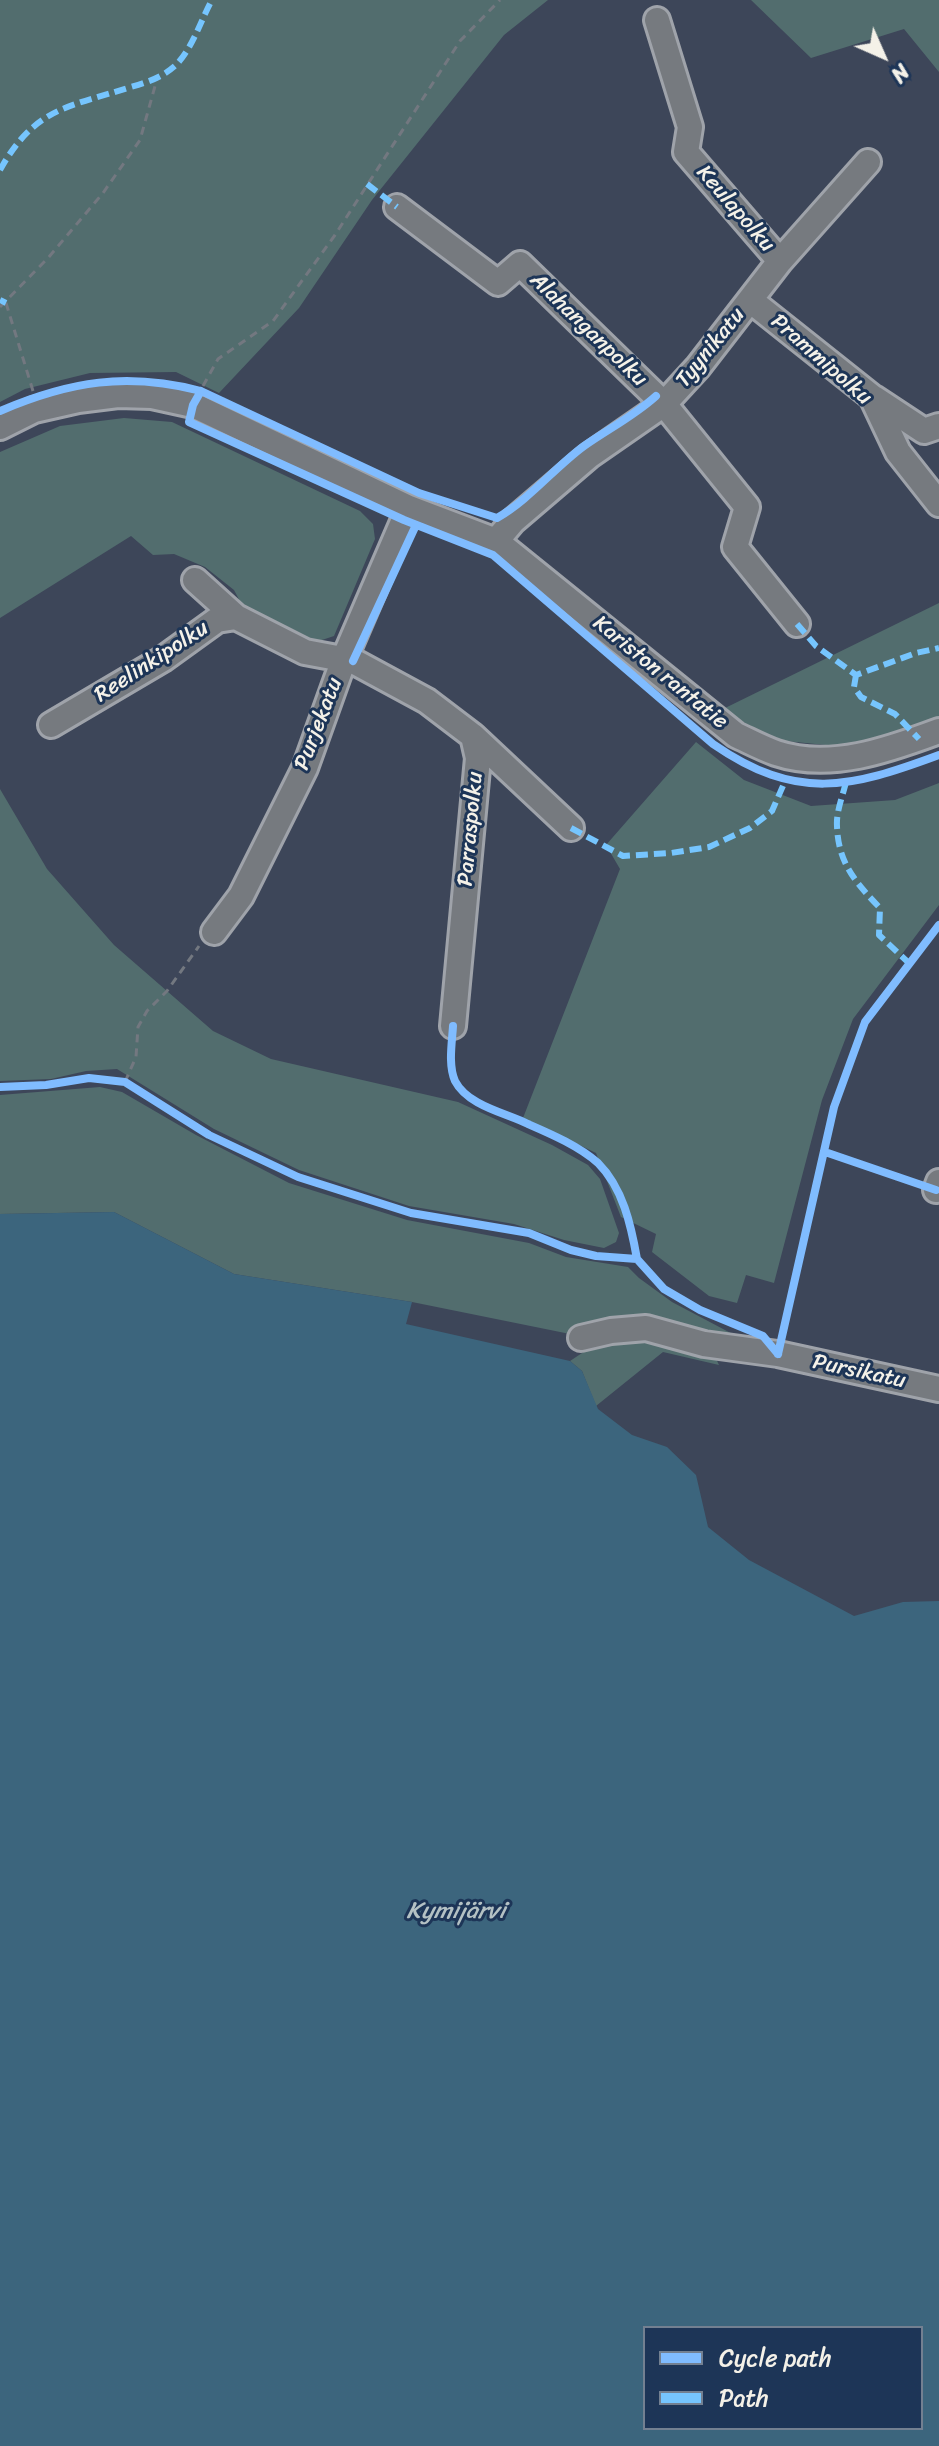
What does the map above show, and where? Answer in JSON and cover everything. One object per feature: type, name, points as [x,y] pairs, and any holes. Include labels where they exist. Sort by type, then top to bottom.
[{"type":"street","name":"Keulapolku","points":[[657,20],[690,127],[686,152],[780,261]]},
{"type":"street","name":"Tyynikatu","points":[[496,541],[513,521],[589,456],[664,404],[698,367],[780,261],[868,162]]},
{"type":"street","name":"Alahanganpolku","points":[[397,207],[498,283],[520,264],[664,404]]},
{"type":"street","name":"Prammipolku","points":[[750,300],[872,397],[898,452],[939,504]]},
{"type":"street","name":"Kariston rantatie","points":[[0,427],[34,410],[118,395],[152,396],[193,405],[409,508],[496,541],[736,735],[778,754],[824,760],[882,753],[939,731]]},
{"type":"street","points":[[872,397],[924,431],[939,426]]},
{"type":"street","points":[[664,404],[747,507],[735,547],[797,624]]},
{"type":"street","name":"Purjekatu","points":[[214,932],[241,896],[305,768],[344,659],[409,508]]},
{"type":"street","points":[[195,580],[236,617]]},
{"type":"street","name":"Reelinkipolku","points":[[51,725],[163,659],[217,620],[236,617],[305,652],[344,659]]},
{"type":"street","points":[[344,659],[427,701],[473,736],[571,828]]},
{"type":"street","name":"Parraspolku","points":[[453,1026],[478,758],[473,736]]},
{"type":"street","name":"Pursikatu","points":[[581,1338],[646,1328],[704,1344],[778,1354],[939,1389]]},
{"type":"path","points":[[201,391],[218,359],[273,321],[335,235],[460,41],[500,0]]},
{"type":"path","points":[[0,307],[48,258],[103,193],[140,140],[157,79]]},
{"type":"path","points":[[6,303],[35,396]]},
{"type":"path","points":[[190,388],[215,397]]},
{"type":"path","points":[[23,401],[50,392]]},
{"type":"path","points":[[125,1082],[136,1057],[138,1027],[147,1011],[167,991],[192,952],[214,932]]},
{"type":"path","points":[[113,1081],[125,1082],[137,1090]]},
{"type":"green space","points":[[0,0],[548,0],[504,35],[372,200],[299,308],[219,393],[176,372],[90,373],[25,389],[0,402]]},
{"type":"green space","points":[[751,0],[939,0],[939,72],[904,29],[811,58]]},
{"type":"green space","points":[[124,418],[172,422],[360,511],[373,524],[375,539],[334,636],[313,643],[243,607],[234,590],[205,567],[174,554],[153,555],[131,536],[0,618],[0,452],[60,426]]},
{"type":"green space","points":[[939,603],[939,717],[893,736],[835,746],[776,740],[721,710]]},
{"type":"green space","points":[[696,742],[744,780],[811,806],[895,800],[939,783],[939,905],[853,1019],[822,1100],[774,1283],[746,1275],[737,1303],[709,1296],[652,1252],[656,1234],[621,1217],[596,1153],[523,1118],[620,869],[606,845]]},
{"type":"green space","points":[[0,789],[47,869],[114,945],[213,1031],[271,1059],[458,1102],[552,1145],[588,1165],[600,1179],[619,1233],[616,1242],[604,1248],[564,1240],[514,1224],[409,1206],[299,1170],[214,1129],[117,1069],[86,1071],[51,1079],[0,1081]]},
{"type":"green space","points":[[100,1087],[122,1092],[289,1183],[407,1220],[529,1243],[566,1257],[628,1267],[672,1302],[742,1339],[570,1334],[412,1302],[234,1274],[114,1212],[0,1214],[0,1095]]},
{"type":"green space","points":[[629,1336],[713,1352],[719,1365],[663,1352],[596,1406],[582,1371],[570,1361],[591,1347]]},
{"type":"water","name":"Kymijärvi","points":[[114,1212],[234,1274],[412,1302],[406,1324],[570,1361],[582,1371],[598,1409],[632,1435],[667,1447],[696,1475],[708,1527],[749,1560],[854,1616],[903,1602],[939,1601],[939,2446],[0,2446],[0,1214]]},
{"type":"marked path","points":[[0,170],[27,133],[55,112],[149,81],[176,65],[196,34],[212,0]]},
{"type":"marked path","points":[[367,184],[397,207]]},
{"type":"marked path","points":[[0,300],[6,303]]},
{"type":"marked path","points":[[797,624],[816,646],[856,675],[939,648]]},
{"type":"marked path","points":[[856,675],[854,687],[861,697],[895,714],[919,739]]},
{"type":"marked path","points":[[571,828],[623,856],[709,847],[750,828],[772,811],[786,779]]},
{"type":"marked path","points":[[846,782],[837,821],[841,851],[856,881],[880,908],[879,935],[910,964]]},
{"type":"cycle path","points":[[0,411],[75,386],[123,381],[174,385],[201,391],[419,493],[497,518],[584,446],[656,396]]},
{"type":"cycle path","points":[[201,391],[193,405],[189,422],[404,520],[493,555],[713,744],[743,762],[771,775],[824,784],[878,775],[939,755]]},
{"type":"cycle path","points":[[353,661],[416,525]]},
{"type":"cycle path","points":[[778,1354],[834,1107],[865,1022],[939,925]]},
{"type":"cycle path","points":[[453,1026],[452,1068],[461,1090],[478,1103],[564,1141],[598,1163],[620,1195],[637,1259]]},
{"type":"cycle path","points":[[0,1087],[46,1085],[89,1078],[125,1082],[209,1135],[298,1177],[411,1213],[529,1233],[571,1250],[596,1256],[637,1259],[664,1289],[700,1310],[763,1336],[778,1354]]},
{"type":"cycle path","points":[[825,1152],[936,1190]]}]
